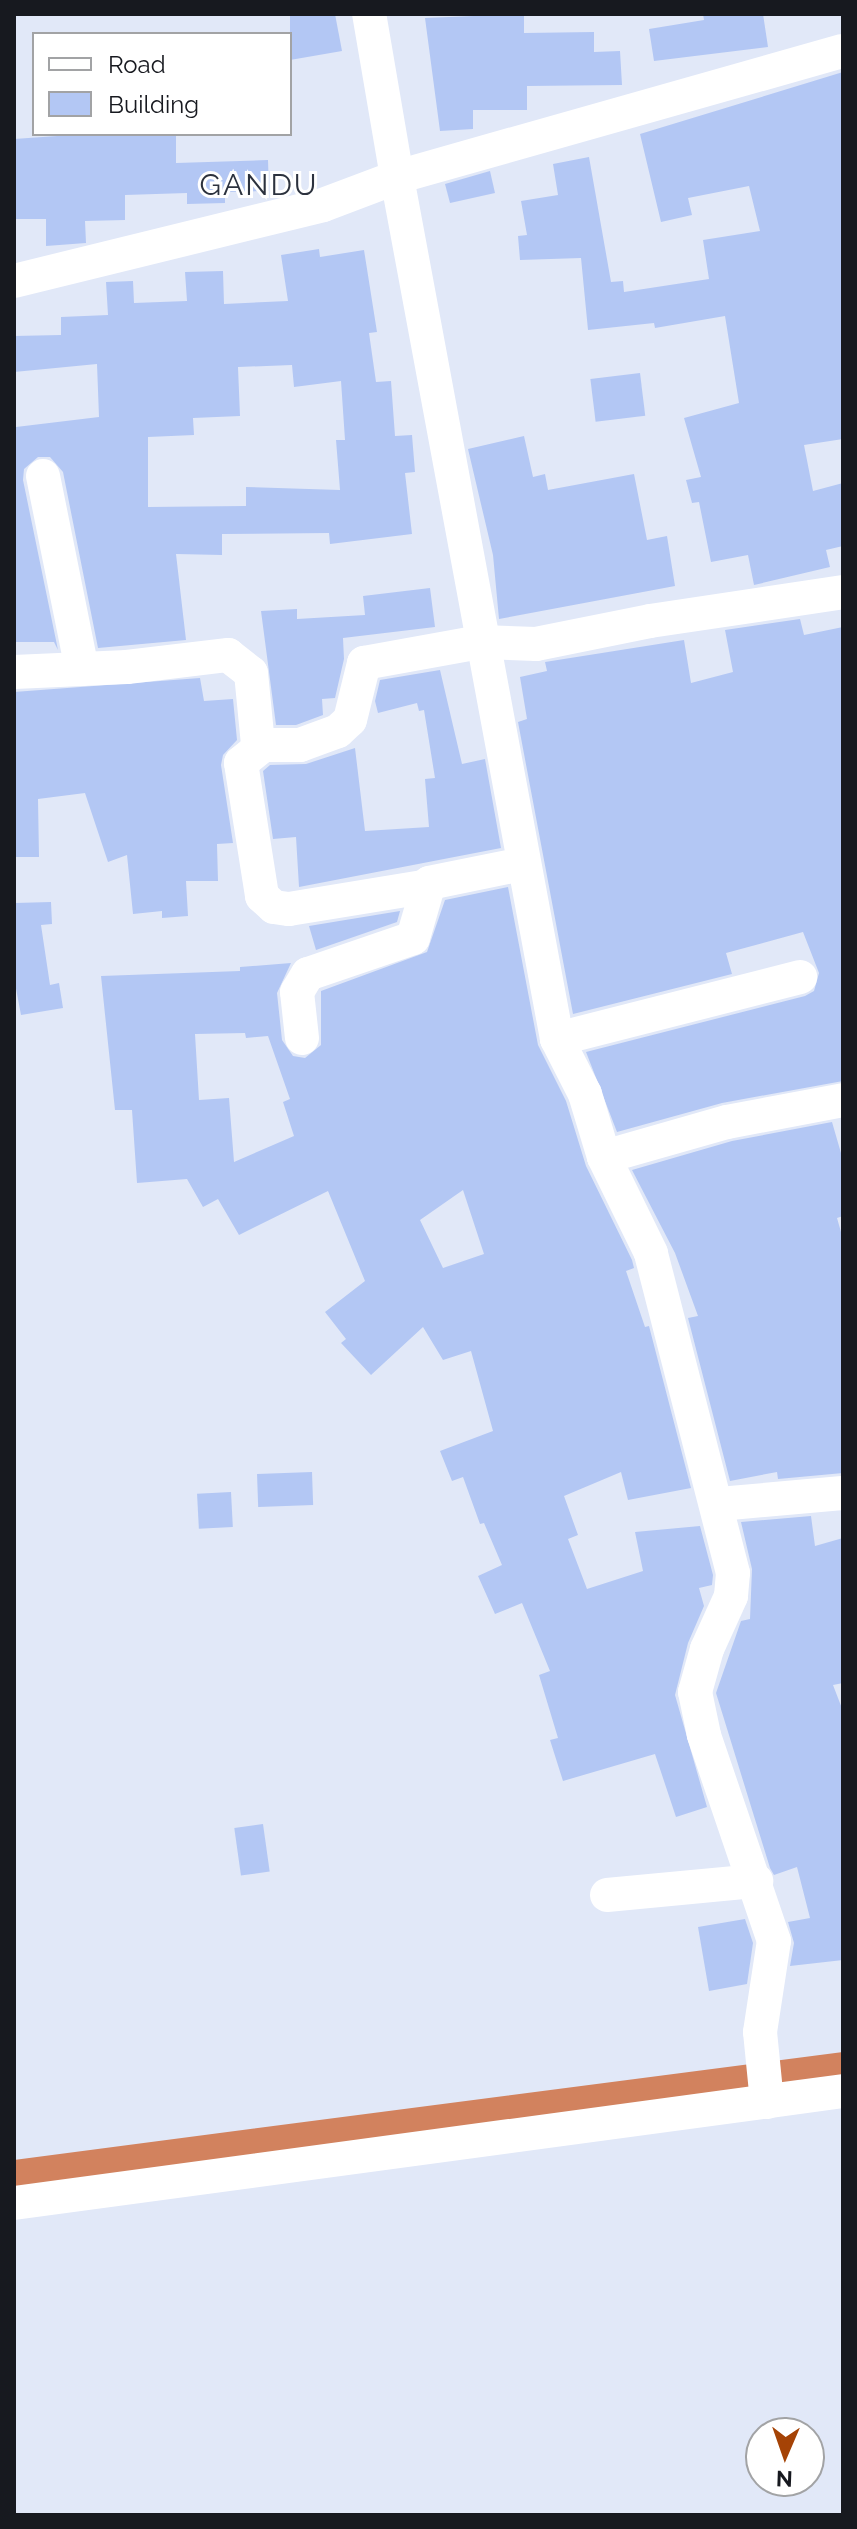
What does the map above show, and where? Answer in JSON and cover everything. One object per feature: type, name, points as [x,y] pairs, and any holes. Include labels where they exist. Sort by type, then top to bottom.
[{"type":"street","points":[[369,14],[480,642],[557,1039],[585,1094],[604,1157],[651,1253],[719,1504],[733,1573],[731,1596],[707,1649],[695,1692],[704,1735],[756,1881],[775,1955],[761,2042],[767,2096]]},
{"type":"street","points":[[14,281],[323,205],[397,177],[843,51]]},
{"type":"street","points":[[43,476],[82,669]]},
{"type":"street","points":[[14,672],[82,669],[210,653],[237,659],[251,673],[256,742],[262,746],[300,745],[338,731],[350,720],[364,663],[480,642],[536,644],[650,621],[843,592]]},
{"type":"street","points":[[262,746],[241,763],[262,896],[274,907],[289,909],[424,887],[522,864]]},
{"type":"street","points":[[302,1038],[297,992],[308,974],[413,938],[424,887]]},
{"type":"street","points":[[557,1039],[800,977]]},
{"type":"street","points":[[604,1157],[727,1122],[843,1100]]},
{"type":"street","points":[[719,1504],[843,1493]]},
{"type":"street","points":[[607,1895],[756,1881]]},
{"type":"street","points":[[14,2203],[767,2096],[843,2091]]},
{"type":"building","points":[[290,14],[335,14],[342,51],[292,60]]},
{"type":"building","points":[[524,14],[524,33],[594,32],[594,52],[620,51],[622,85],[527,86],[527,110],[473,110],[473,129],[440,131],[425,18]]},
{"type":"building","points":[[703,14],[763,14],[768,47],[654,61],[649,29],[704,20]]},
{"type":"building","points":[[843,72],[843,439],[804,445],[813,491],[843,483],[843,546],[826,550],[830,567],[754,585],[748,555],[711,562],[699,502],[692,503],[686,480],[701,477],[684,418],[739,403],[725,316],[655,328],[654,323],[588,330],[581,258],[520,260],[518,236],[527,235],[521,201],[558,195],[553,164],[589,157],[611,282],[623,281],[624,292],[709,279],[703,240],[760,231],[749,186],[688,198],[692,215],[661,222],[640,134]]},
{"type":"building","points":[[176,136],[176,163],[268,160],[269,191],[225,192],[225,203],[187,204],[187,193],[125,195],[125,220],[85,221],[86,243],[46,246],[46,219],[14,219],[14,139]]},
{"type":"building","points":[[490,171],[495,193],[450,203],[445,184]]},
{"type":"building","points":[[319,249],[320,257],[364,250],[377,332],[369,333],[376,382],[391,381],[395,436],[412,435],[415,472],[405,473],[412,534],[330,544],[329,533],[222,534],[222,555],[176,554],[186,640],[98,648],[63,472],[50,457],[38,457],[24,469],[23,480],[58,650],[54,642],[14,642],[16,427],[99,417],[97,364],[14,372],[14,336],[61,335],[61,317],[108,315],[106,282],[133,281],[134,303],[187,301],[185,272],[223,271],[224,304],[288,301],[281,255]],"holes":[[[292,365],[294,387],[341,381],[345,440],[336,440],[340,490],[246,487],[246,506],[148,507],[148,437],[194,435],[193,418],[240,416],[238,367]]]},
{"type":"building","points":[[640,373],[645,416],[596,422],[590,379]]},
{"type":"building","points":[[524,436],[533,477],[545,474],[548,490],[634,474],[647,540],[667,536],[675,586],[499,619],[493,555],[468,449]]},
{"type":"building","points":[[430,588],[435,627],[343,638],[344,659],[335,698],[322,699],[323,715],[296,725],[276,725],[261,611],[297,609],[297,619],[365,615],[363,596]]},
{"type":"building","points":[[800,619],[804,635],[843,627],[843,1081],[722,1103],[617,1132],[586,1052],[805,996],[814,991],[819,973],[803,932],[726,953],[732,974],[573,1014],[518,722],[527,719],[520,677],[547,671],[545,662],[684,640],[691,683],[733,672],[725,630]]},
{"type":"building","points":[[440,670],[462,764],[485,759],[501,848],[299,887],[296,837],[273,839],[263,771],[270,765],[306,764],[355,748],[365,831],[429,827],[425,779],[435,778],[424,710],[419,711],[417,703],[378,713],[375,701],[380,680]]},
{"type":"building","points":[[200,678],[204,701],[233,699],[237,740],[223,755],[221,765],[233,843],[217,844],[218,881],[186,881],[188,916],[162,918],[162,911],[133,914],[127,855],[108,862],[85,793],[38,799],[39,857],[14,857],[14,692]]},
{"type":"building","points":[[508,887],[538,1045],[566,1101],[586,1166],[632,1260],[634,1268],[626,1271],[645,1327],[649,1326],[691,1488],[628,1500],[621,1472],[564,1496],[578,1535],[568,1539],[587,1589],[643,1571],[635,1532],[700,1526],[713,1575],[712,1585],[699,1588],[704,1606],[688,1643],[675,1695],[707,1807],[676,1817],[655,1754],[563,1781],[550,1740],[558,1738],[539,1675],[550,1671],[522,1603],[495,1614],[478,1576],[502,1565],[484,1523],[480,1524],[463,1477],[452,1481],[440,1451],[493,1431],[471,1351],[443,1360],[423,1327],[371,1375],[341,1343],[346,1339],[325,1312],[365,1281],[328,1191],[239,1235],[218,1199],[203,1207],[187,1179],[137,1183],[132,1110],[115,1110],[101,976],[240,971],[240,967],[291,963],[277,993],[282,1040],[293,1056],[305,1058],[321,1045],[321,991],[427,952],[445,900]],"holes":[[[245,1033],[246,1038],[268,1036],[290,1099],[283,1102],[294,1136],[234,1162],[229,1098],[199,1100],[195,1034]],[[463,1190],[484,1254],[443,1268],[420,1220]]]},
{"type":"building","points":[[51,902],[52,924],[41,925],[50,985],[59,983],[63,1008],[21,1015],[14,978],[15,903]]},
{"type":"building","points":[[400,911],[397,922],[316,950],[309,926]]},
{"type":"building","points":[[832,1122],[843,1160],[843,1216],[837,1218],[843,1239],[843,1473],[778,1479],[777,1472],[730,1481],[688,1318],[698,1316],[675,1253],[632,1170],[732,1141]]},
{"type":"building","points":[[312,1472],[313,1505],[258,1507],[257,1474]]},
{"type":"building","points":[[231,1492],[233,1527],[199,1529],[197,1494]]},
{"type":"building","points":[[811,1516],[815,1546],[843,1538],[843,1683],[833,1685],[843,1711],[843,1960],[790,1966],[794,1943],[788,1922],[810,1918],[797,1867],[774,1875],[770,1868],[716,1693],[741,1621],[750,1619],[752,1569],[741,1522]]},
{"type":"building","points":[[263,1824],[270,1872],[241,1876],[234,1828]]},
{"type":"building","points":[[745,1919],[753,1943],[747,1984],[709,1991],[698,1927]]},
{"type":"waterway","points":[[14,2175],[843,2067]]},
{"type":"district","name":"GANDU","points":[[259,185]]}]
